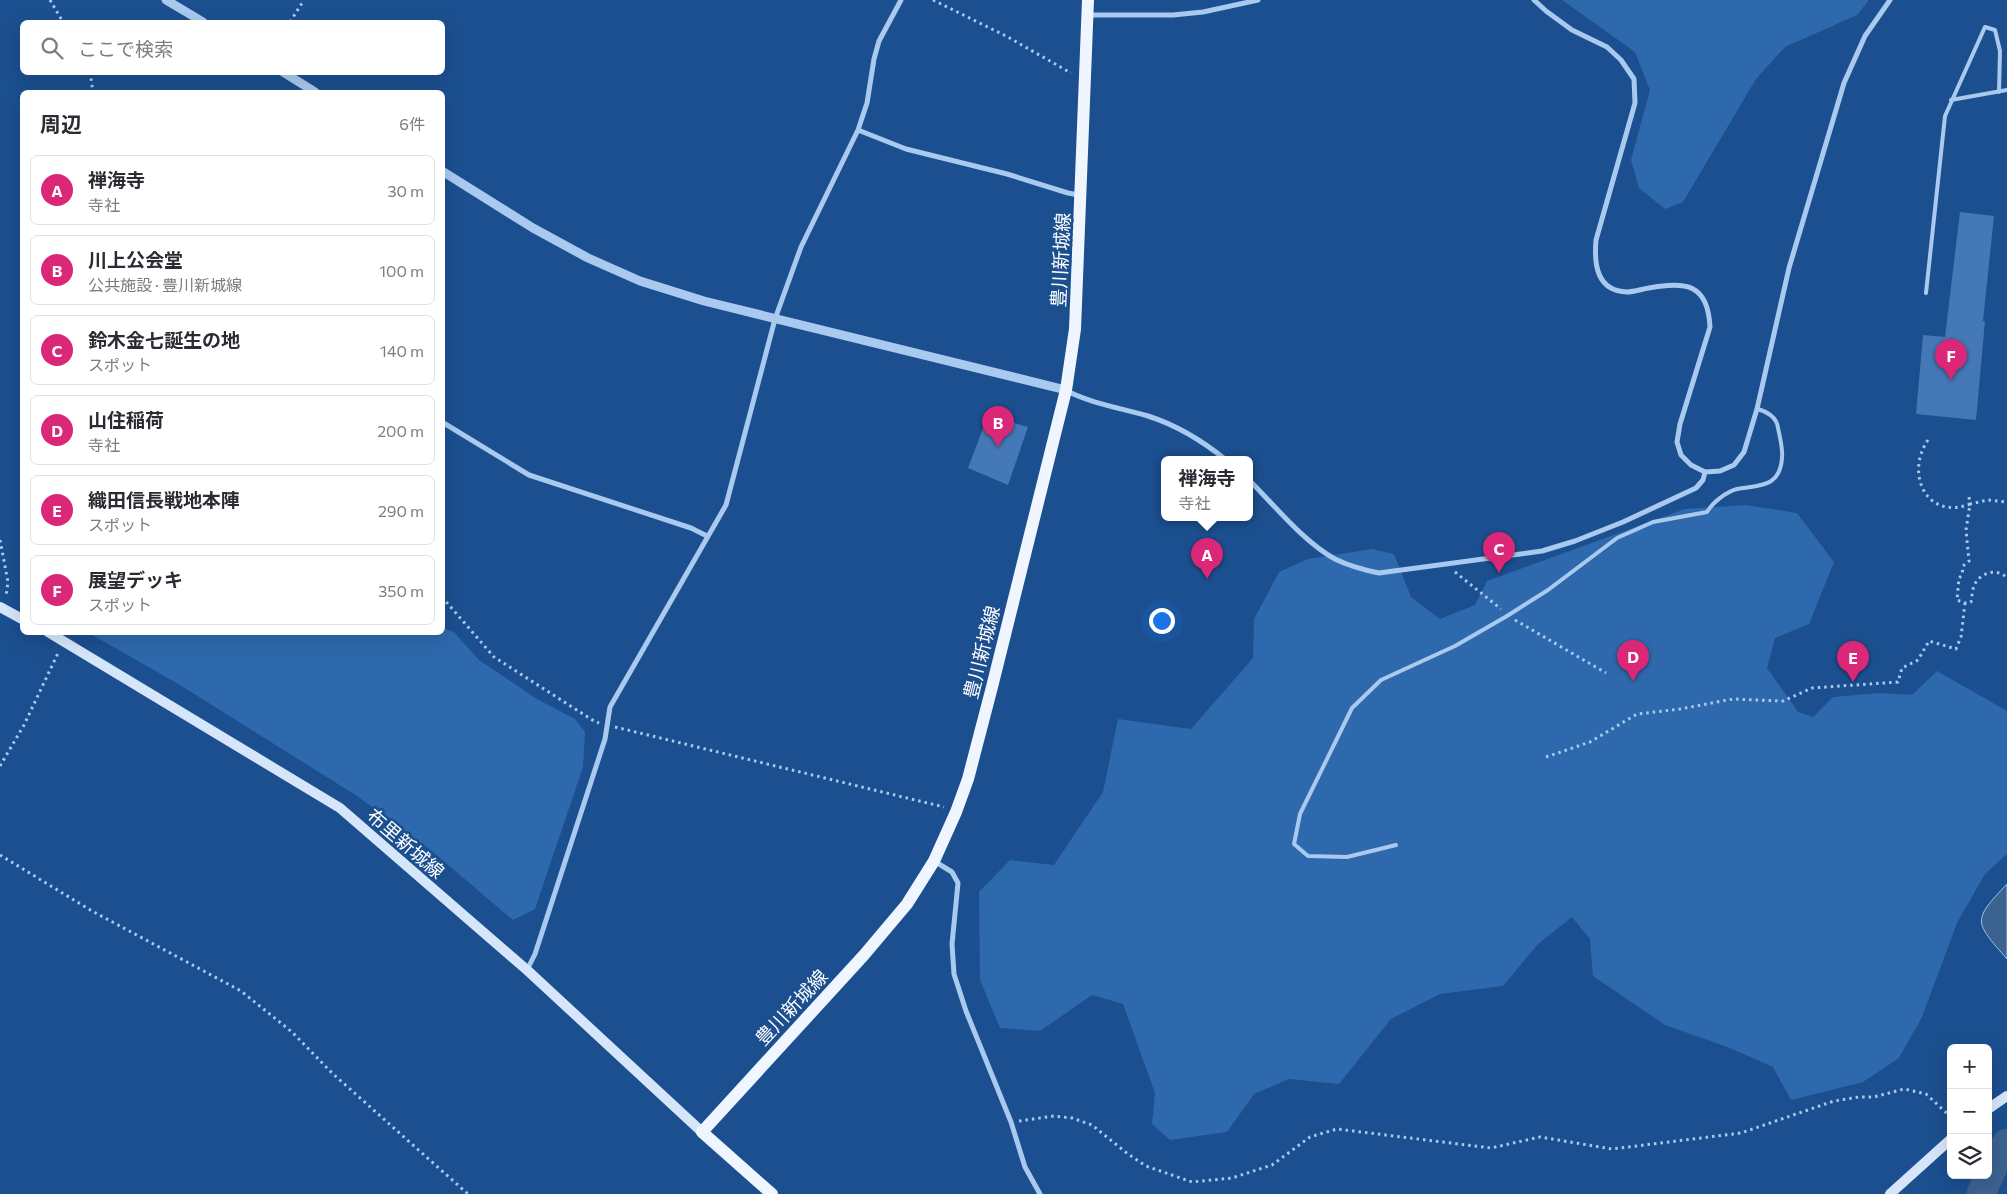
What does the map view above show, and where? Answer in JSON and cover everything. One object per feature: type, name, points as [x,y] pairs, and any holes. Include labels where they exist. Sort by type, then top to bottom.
[{"type":"main road","name":"豊川新城線","points":[[702,1132],[864,955],[907,904],[934,861],[956,812],[968,779],[1066,390],[1075,329],[1088,0]]},
{"type":"main road","points":[[2,607],[20,618]]},
{"type":"main road","name":"布里新城線","points":[[53,635],[340,808],[527,970],[702,1132]]},
{"type":"main road","points":[[1992,1106],[2007,1096]]},
{"type":"main road","points":[[702,1132],[772,1194]]},
{"type":"main road","points":[[1890,1194],[1947,1142]]},
{"type":"street","points":[[166,0],[200,20]]},
{"type":"street","points":[[527,970],[535,954],[605,739],[610,707],[726,505],[775,319],[801,247],[858,130],[867,103],[879,41],[901,0]]},
{"type":"street","points":[[1087,14],[1173,15],[1203,12],[1258,0]]},
{"type":"street","points":[[1534,0],[1572,30],[1607,47],[1621,60],[1634,79],[1635,103],[1596,240],[1594,259],[1599,275],[1605,284],[1615,290],[1627,292],[1679,284],[1694,288],[1705,300],[1709,313],[1710,327],[1680,424],[1677,442],[1680,454],[1691,465],[1705,472],[1720,471],[1734,465],[1744,452],[1757,409],[1789,268],[1844,83],[1865,36],[1890,0]]},
{"type":"street","points":[[288,75],[312,90]]},
{"type":"street","points":[[858,130],[906,149],[1006,174],[1081,196]]},
{"type":"street","points":[[445,175],[533,228],[588,258],[640,281],[704,301],[1066,390],[1086,400],[1150,416],[1208,445],[1221,456]]},
{"type":"street","points":[[445,424],[529,474],[691,528],[707,536]]},
{"type":"street","points":[[1253,483],[1315,546],[1335,558],[1358,568],[1379,573],[1542,551],[1575,541],[1623,522],[1696,488],[1703,480],[1705,472]]},
{"type":"street","points":[[934,861],[952,872],[958,883],[952,944],[954,974],[966,1011],[1011,1122],[1025,1167],[1040,1194]]},
{"type":"lane","points":[[1926,293],[1944,116],[1985,28],[1995,30],[2000,51],[2000,92]]},
{"type":"lane","points":[[1951,100],[2007,90]]},
{"type":"lane","points":[[1396,846],[1348,857],[1308,856],[1294,844],[1300,814],[1352,708],[1380,680],[1455,646],[1507,616],[1548,590],[1617,538],[1653,522],[1708,512],[1713,503],[1735,490],[1760,487],[1773,481],[1780,471],[1783,458],[1778,424],[1766,411],[1757,409]]},
{"type":"path","points":[[50,0],[62,20]]},
{"type":"path","points":[[291,20],[304,0]]},
{"type":"path","points":[[933,0],[1006,36],[1084,80]]},
{"type":"path","points":[[90,75],[93,90]]},
{"type":"path","points":[[1928,440],[1922,449],[1919,477],[1923,491],[1932,502],[1944,508],[1958,509],[1988,500],[2007,502]]},
{"type":"path","points":[[1969,497],[1970,504],[1966,530],[1968,561],[1963,566],[1962,575],[1958,578],[1957,600],[1965,603],[1971,602],[1974,584],[1983,574],[1994,572],[2004,574],[2007,578]]},
{"type":"path","points":[[0,540],[8,582],[2,607]]},
{"type":"path","points":[[1445,564],[1507,616],[1606,673]]},
{"type":"path","points":[[445,600],[494,657],[594,721],[949,808],[956,812]]},
{"type":"path","points":[[1546,757],[1590,742],[1637,714],[1680,709],[1732,699],[1783,701],[1812,688],[1898,682],[1902,668],[1918,660],[1929,641],[1956,649],[1961,637],[1965,603]]},
{"type":"path","points":[[0,766],[24,725],[54,660],[65,642]]},
{"type":"path","points":[[0,855],[92,911],[241,991],[292,1032],[332,1073],[468,1194]]},
{"type":"path","points":[[1011,1122],[1054,1116],[1072,1118],[1092,1125],[1146,1166],[1192,1182],[1232,1178],[1272,1165],[1310,1137],[1337,1129],[1491,1148],[1540,1137],[1612,1149],[1741,1133],[1834,1101],[1874,1097],[1904,1089],[1926,1094],[1947,1113]]},
{"type":"shaded area","points":[[1562,0],[1869,0],[1857,15],[1785,47],[1756,79],[1683,202],[1665,209],[1639,188],[1631,160],[1650,90],[1635,52]]},
{"type":"shaded area","points":[[1746,505],[1797,513],[1834,562],[1809,624],[1775,638],[1767,668],[1798,712],[1813,717],[1833,697],[1880,693],[1912,695],[1937,671],[2007,711],[2007,854],[1985,874],[1957,923],[1922,1017],[1899,1058],[1863,1082],[1791,1100],[1773,1067],[1730,1048],[1665,1025],[1593,976],[1590,939],[1572,917],[1538,944],[1503,986],[1440,994],[1391,1019],[1339,1084],[1289,1079],[1254,1094],[1227,1132],[1170,1140],[1152,1124],[1155,1093],[1123,1004],[1092,995],[1040,1031],[1000,1028],[980,980],[979,892],[1010,860],[1054,865],[1103,792],[1118,719],[1191,729],[1253,658],[1254,619],[1279,572],[1308,559],[1372,549],[1394,554],[1411,597],[1440,619],[1475,605],[1487,581],[1685,509]]},
{"type":"shaded area","points":[[445,629],[454,632],[479,660],[537,699],[575,719],[585,732],[583,767],[535,909],[513,920],[428,848],[357,796],[180,685],[92,635],[445,635]]},
{"type":"shaded area","points":[[2007,884],[2007,959],[1988,936],[1983,928],[1982,921],[1983,914],[1988,906]]},
{"type":"building","points":[[1960,212],[1994,216],[1983,321],[1985,321],[1976,420],[1916,414],[1923,335],[1945,337]]},
{"type":"building","points":[[988,415],[1028,427],[1008,485],[968,468]]},
{"type":"waterway","points":[[1981,1194],[1998,1156],[2007,1143]]},
{"type":"place","name":"展望デッキ","points":[[1951,380]]},
{"type":"place","name":"川上公会堂","points":[[998,447]]},
{"type":"place","name":"鈴木金七誕生の地","points":[[1499,573]]},
{"type":"place","name":"禅海寺","points":[[1207,579]]},
{"type":"place","name":"山住稲荷","points":[[1633,681]]},
{"type":"place","name":"織田信長戦地本陣","points":[[1853,682]]}]
